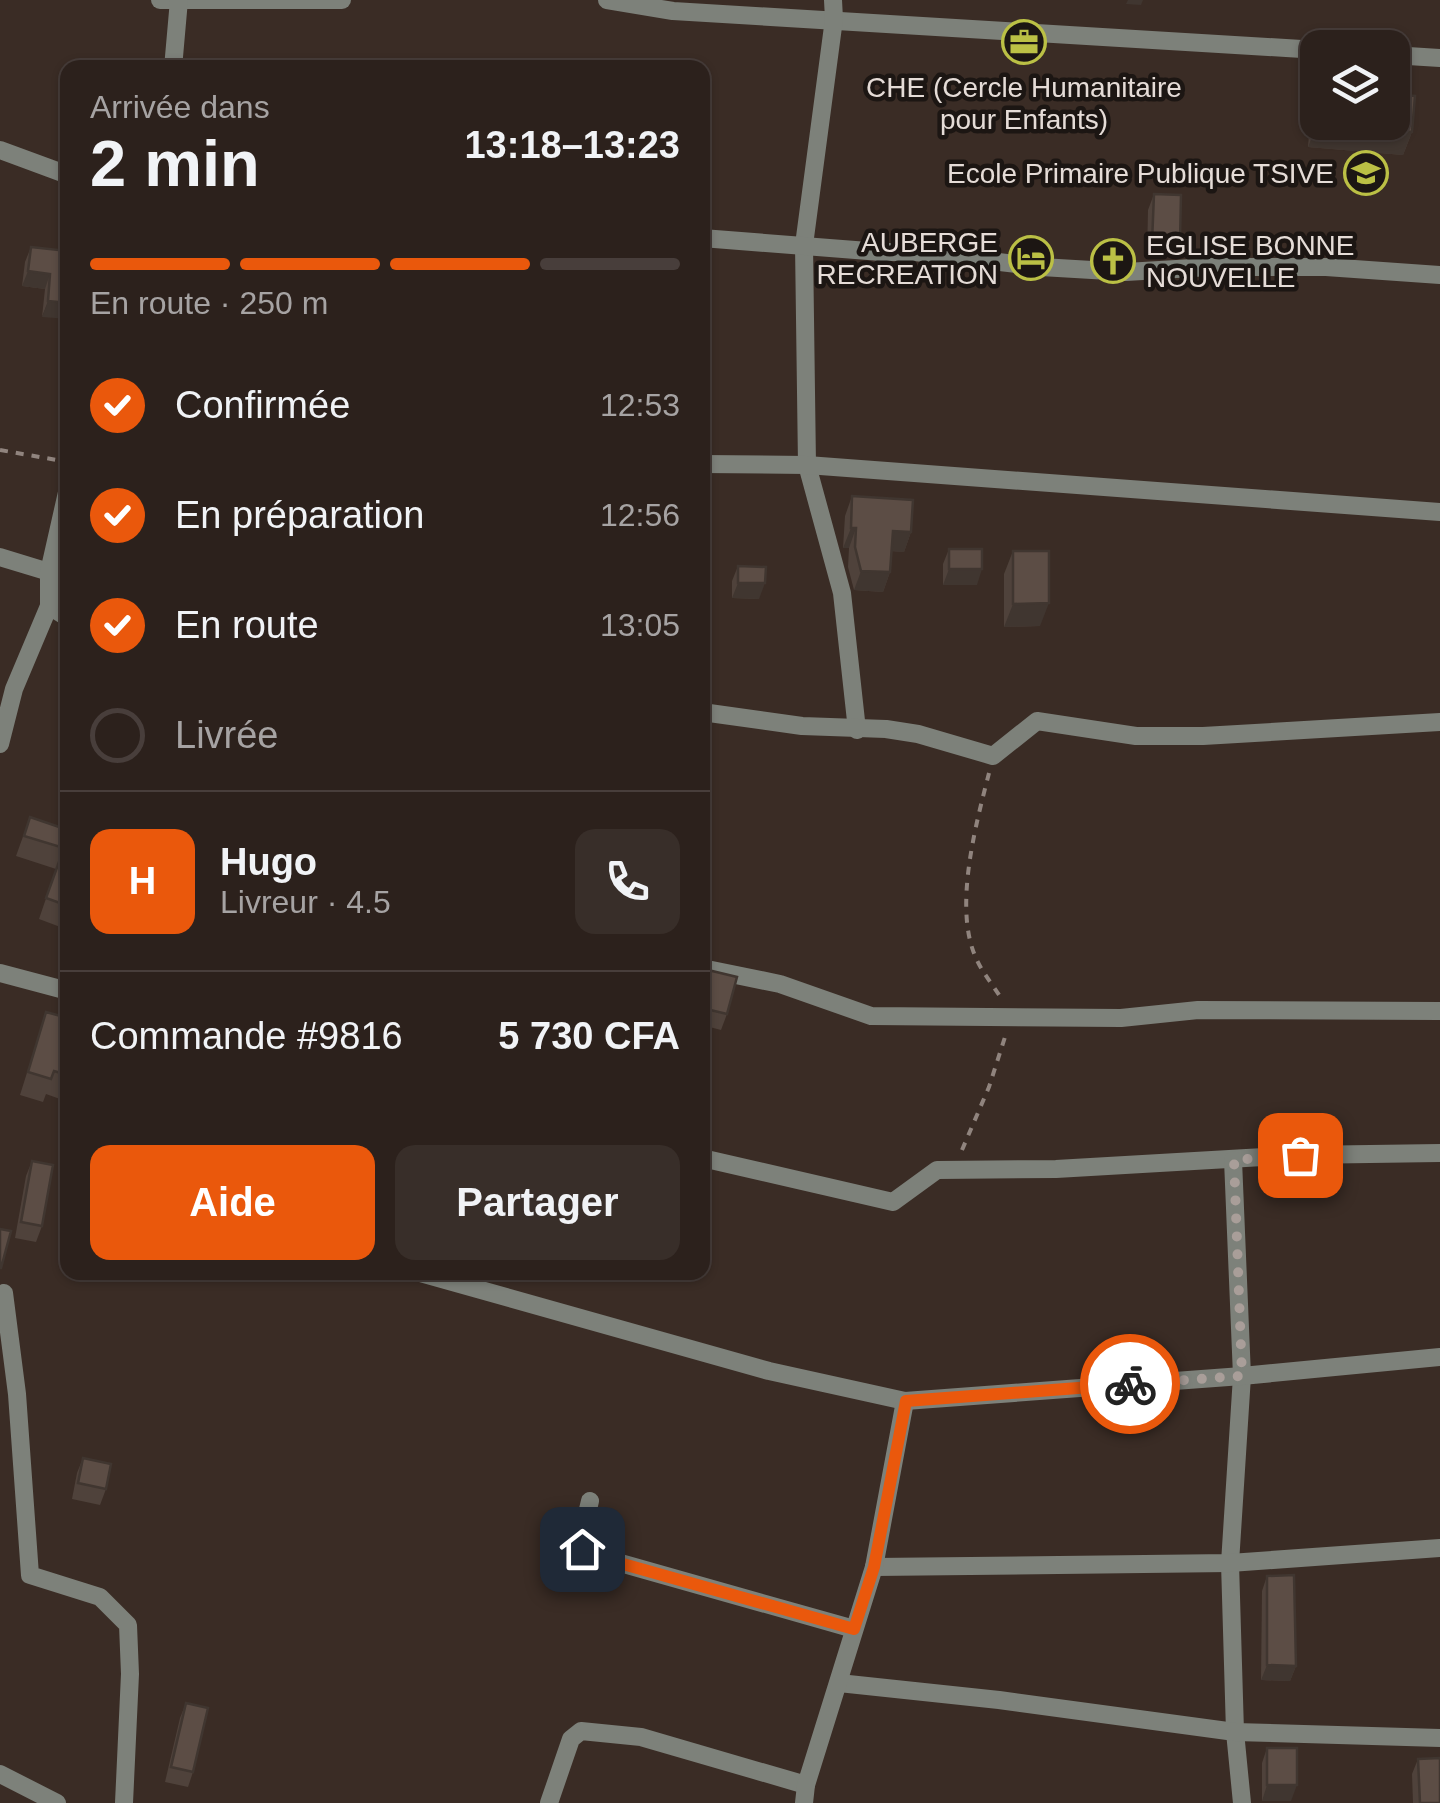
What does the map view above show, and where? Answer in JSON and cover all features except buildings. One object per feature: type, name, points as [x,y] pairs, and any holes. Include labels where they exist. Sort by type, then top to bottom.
[{"type":"street","points":[[160,0],[342,0]]},
{"type":"street","points":[[607,0],[673,11],[833,9],[1300,48]]},
{"type":"street","points":[[174,60],[179,1]]},
{"type":"street","points":[[833,9],[804,245],[807,465],[842,594],[858,730]]},
{"type":"street","points":[[1410,56],[1440,58]]},
{"type":"street","points":[[0,150],[60,172]]},
{"type":"street","points":[[710,239],[915,252],[1041,267],[1126,272],[1326,266],[1440,275]]},
{"type":"street","points":[[710,464],[807,465],[1440,512]]},
{"type":"street","points":[[0,744],[14,689],[49,606],[49,572],[60,523]]},
{"type":"street","points":[[0,557],[49,572]]},
{"type":"street","points":[[49,606],[60,613]]},
{"type":"street","points":[[710,713],[802,726],[886,729],[993,756],[1036,721],[1136,736],[1203,736],[1440,722]]},
{"type":"street","points":[[710,970],[780,984],[871,1016],[1121,1018],[1198,1010],[1440,1011]]},
{"type":"street","points":[[0,973],[60,988]]},
{"type":"street","points":[[710,1160],[893,1202],[937,1170],[1056,1169],[1300,1155],[1440,1154]]},
{"type":"street","points":[[1234,1160],[1242,1376],[1230,1564],[1235,1732],[1242,1803]]},
{"type":"street","points":[[446,1280],[769,1371],[906,1401],[1440,1358]]},
{"type":"street","points":[[4,1293],[17,1394],[30,1576],[100,1597],[128,1625],[130,1674],[124,1803]]},
{"type":"street","points":[[550,1803],[571,1739],[581,1730],[641,1737],[805,1794],[874,1567],[906,1401]]},
{"type":"street","points":[[590,1501],[580,1543],[584,1553],[854,1629]]},
{"type":"street","points":[[874,1567],[1230,1564],[1440,1548]]},
{"type":"street","points":[[839,1683],[1235,1732],[1440,1738]]},
{"type":"street","points":[[0,1774],[57,1803]]},
{"type":"path","points":[[0,450],[60,461]]},
{"type":"path","points":[[960,1154],[1013,1017],[975,956],[967,919],[975,828],[993,756]]},
{"type":"way so far","points":[[1130,1384],[1242,1376],[1234,1160],[1300,1155]]},
{"type":"place","name":"CHE (Cercle Humanitaire pour Enfants)","points":[[1024,42]]},
{"type":"place","name":"Ecole Primaire Publique TSIVE","points":[[1366,173]]},
{"type":"place","name":"AUBERGE RECREATION","points":[[1031,258]]},
{"type":"place","name":"EGLISE BONNE NOUVELLE","points":[[1113,261]]},
{"type":"route","points":[[582,1549],[626,1567],[854,1629],[874,1567],[906,1401],[1130,1384]]}]
